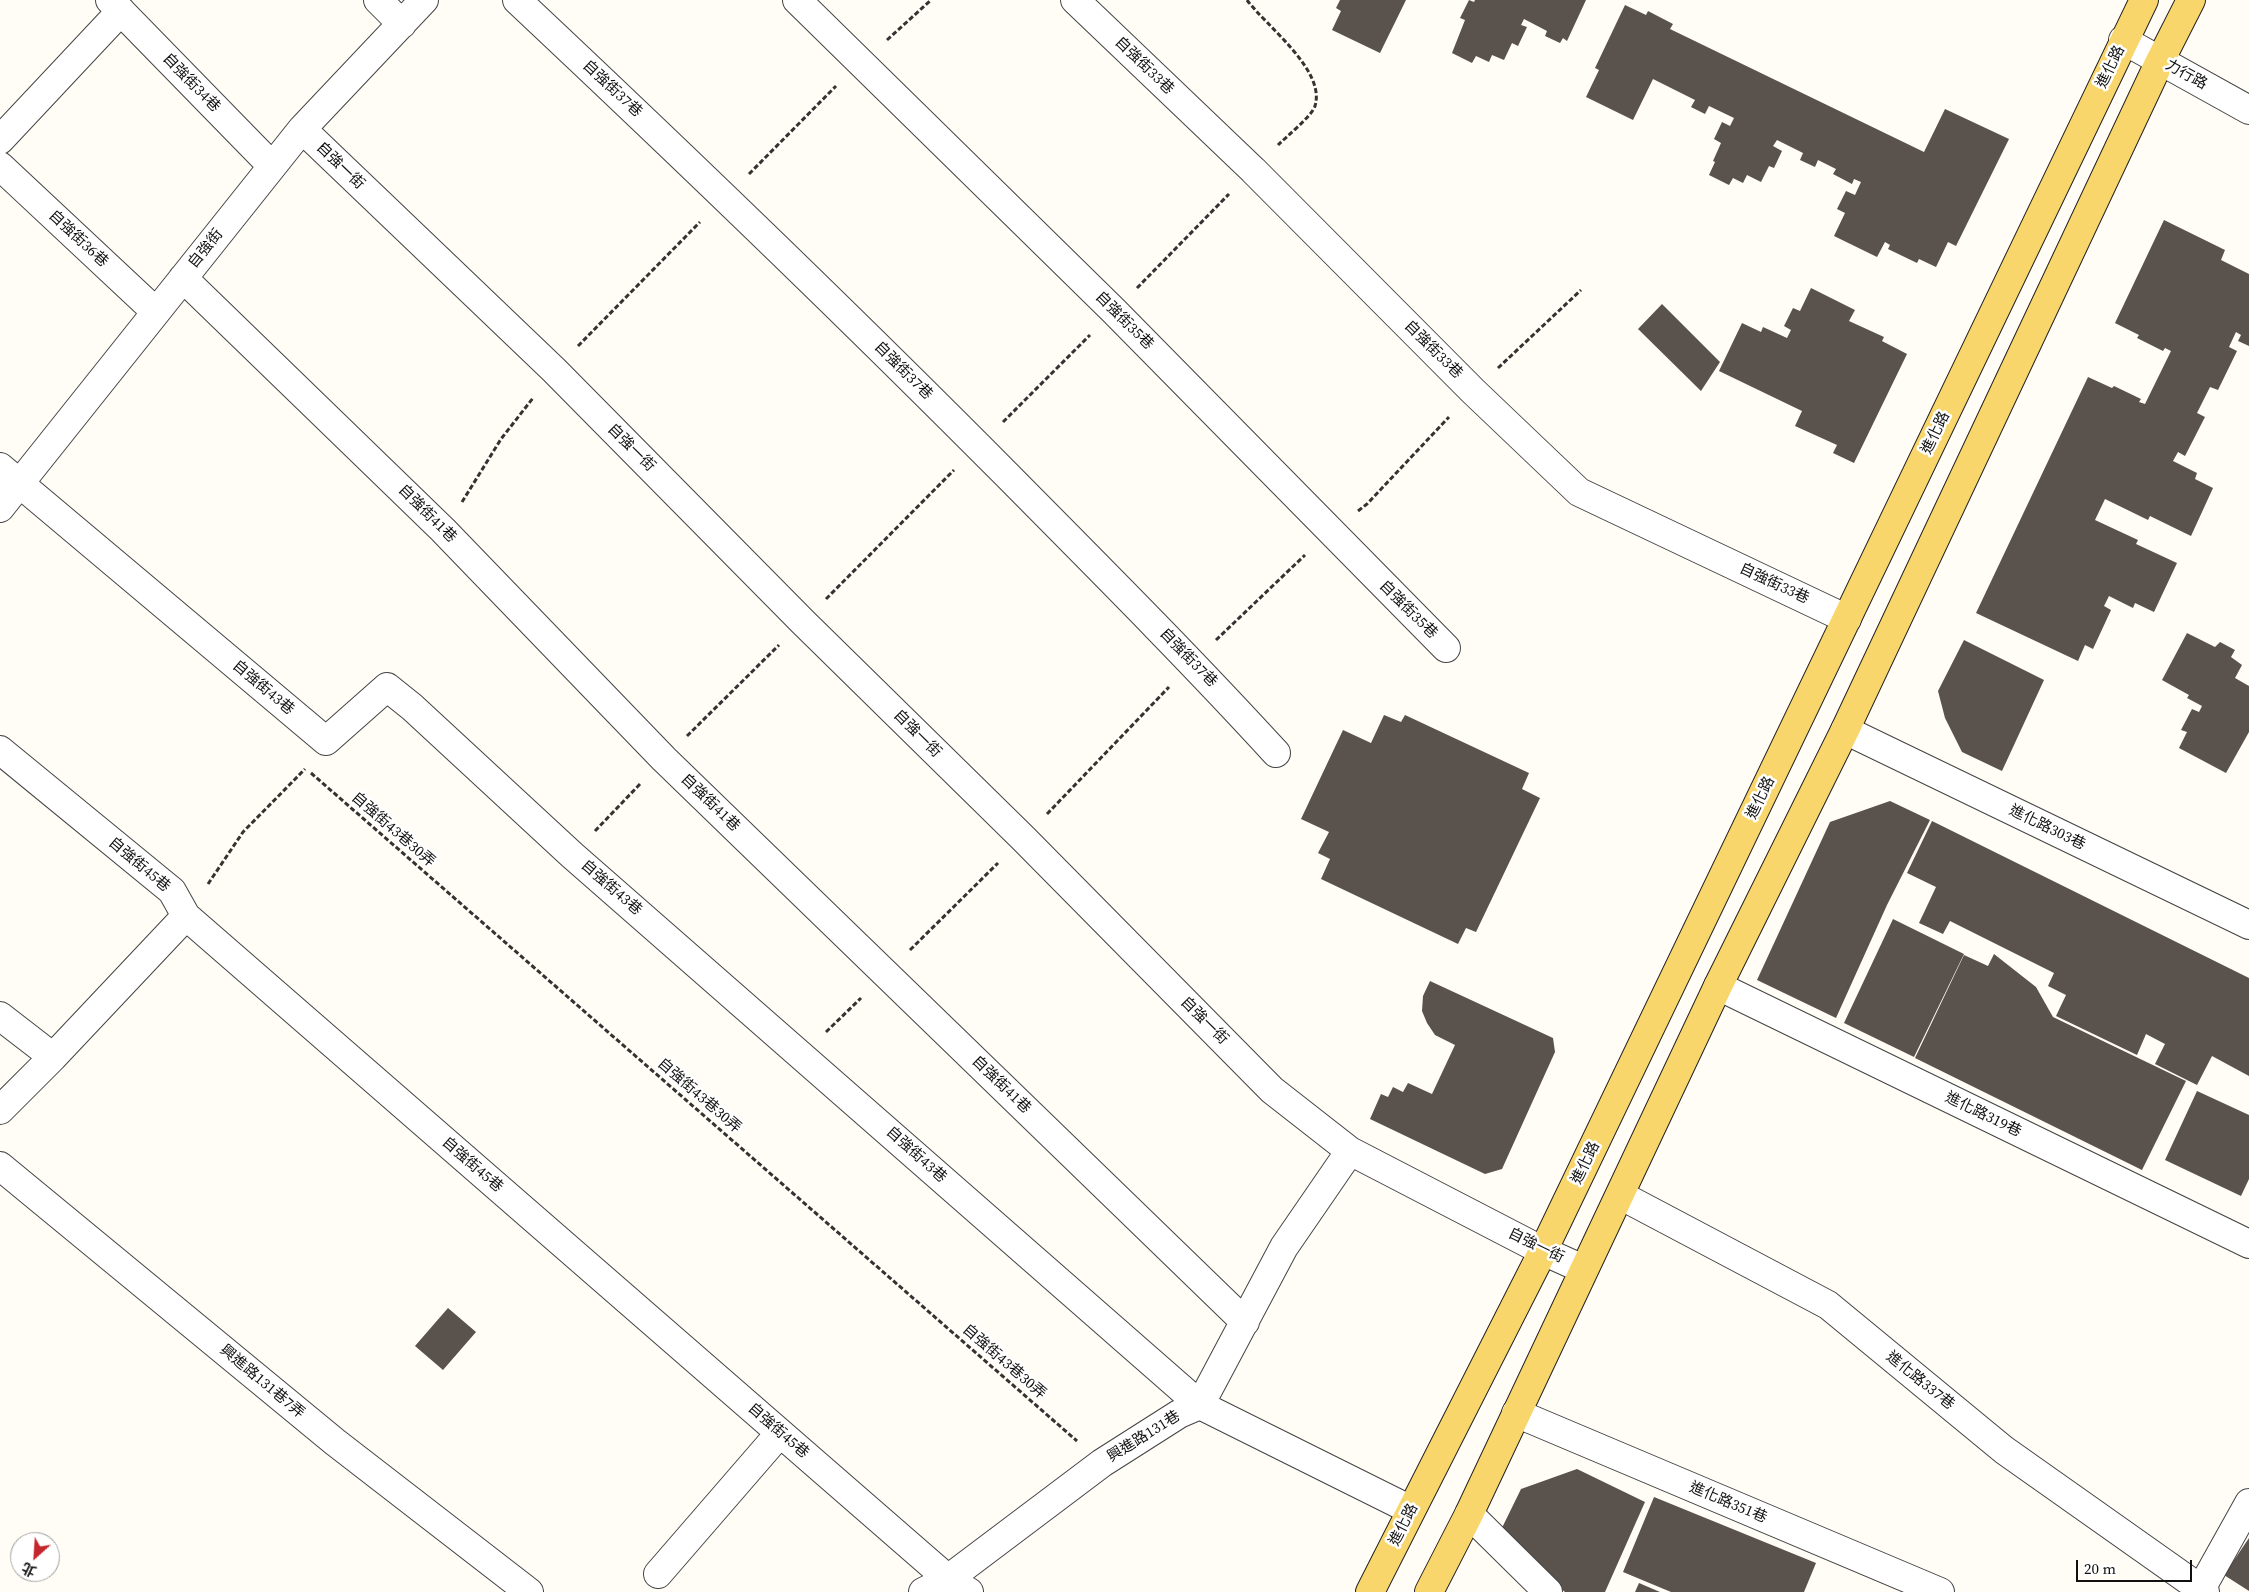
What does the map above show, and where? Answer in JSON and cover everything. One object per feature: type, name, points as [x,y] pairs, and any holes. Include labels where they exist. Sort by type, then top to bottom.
[{"type":"main road","name":"進化路","points":[[1370,1592],[1543,1251],[2123,40],[2144,0]]},
{"type":"main road","points":[[1429,1592],[1468,1514],[1718,986],[1845,730],[2160,61],[2191,0]]},
{"type":"street","points":[[378,0],[402,24]]},
{"type":"street","name":"自強街","points":[[0,508],[10,474],[156,312],[302,129],[424,0]]},
{"type":"street","name":"自強街37巷","points":[[517,0],[726,196],[978,446],[1193,662],[1276,753]]},
{"type":"street","name":"自強街35巷","points":[[798,0],[1114,311],[1446,648]]},
{"type":"street","name":"自強街33巷","points":[[1075,0],[1253,170],[1474,391],[1579,492],[1847,619]]},
{"type":"street","points":[[0,140],[116,6]]},
{"type":"street","name":"自強街34巷","points":[[116,6],[272,166]]},
{"type":"street","name":"力行路","points":[[2123,40],[2249,110]]},
{"type":"street","name":"自強一街","points":[[302,129],[554,370],[803,622],[1023,838],[1272,1090],[1350,1151],[1543,1251],[1583,1269]]},
{"type":"street","name":"自強街36巷","points":[[0,166],[156,312]]},
{"type":"street","name":"自強街41巷","points":[[183,278],[443,530],[664,758],[1245,1322]]},
{"type":"street","name":"自強街43巷","points":[[10,474],[326,741],[387,687],[412,707],[572,854],[1200,1405],[1411,1510]]},
{"type":"street","name":"進化路303巷","points":[[1845,730],[2249,926]]},
{"type":"street","name":"自強街45巷","points":[[0,750],[172,891],[186,916],[958,1586]]},
{"type":"street","points":[[0,1110],[53,1057],[186,916]]},
{"type":"street","name":"進化路319巷","points":[[1718,986],[2249,1244]]},
{"type":"street","points":[[0,1016],[53,1057]]},
{"type":"street","points":[[1200,1405],[1284,1247],[1350,1151]]},
{"type":"street","name":"興進路131巷7弄","points":[[0,1166],[335,1442],[529,1592]]},
{"type":"street","name":"進化路337巷","points":[[1620,1195],[1828,1305],[2004,1450],[2203,1590]]},
{"type":"street","name":"興進路131巷","points":[[923,1592],[958,1586],[1102,1463],[1179,1414],[1200,1405]]},
{"type":"street","name":"進化路351巷","points":[[1516,1413],[1940,1592]]},
{"type":"street","points":[[658,1574],[780,1433]]},
{"type":"street","points":[[2203,1590],[2249,1503]]},
{"type":"street","points":[[1468,1514],[1548,1592]]},
{"type":"path","points":[[443,530],[501,439],[554,370],[859,61],[882,44],[930,0]]},
{"type":"path","points":[[572,854],[664,758],[1114,311],[1314,108],[1317,91],[1302,60],[1246,0]]},
{"type":"path","points":[[186,916],[243,832],[306,768],[326,741]]},
{"type":"path","name":"自強街43巷30弄","points":[[306,768],[1102,1463]]},
{"type":"building","points":[[1340,0],[1406,0],[1380,53],[1332,30],[1341,11],[1336,8]]},
{"type":"building","points":[[1469,0],[1474,2],[1475,0],[1586,0],[1567,41],[1563,38],[1560,43],[1545,36],[1547,31],[1524,19],[1521,25],[1527,27],[1518,46],[1512,43],[1504,60],[1492,55],[1489,62],[1476,56],[1472,63],[1452,53],[1465,20],[1460,18]]},
{"type":"building","points":[[1625,5],[1646,15],[1648,11],[1673,24],[1670,29],[1924,152],[1945,109],[2009,139],[1956,246],[1948,242],[1936,267],[1919,259],[1917,263],[1888,249],[1890,245],[1885,242],[1877,257],[1834,236],[1845,213],[1837,209],[1846,191],[1855,195],[1861,182],[1854,179],[1852,184],[1833,174],[1836,169],[1818,160],[1815,167],[1800,160],[1803,153],[1777,140],[1773,146],[1782,151],[1774,168],[1769,166],[1761,182],[1747,175],[1743,183],[1733,178],[1729,185],[1709,175],[1721,143],[1714,139],[1722,122],[1730,126],[1734,118],[1709,106],[1705,114],[1691,107],[1695,100],[1653,79],[1633,120],[1586,97],[1599,70],[1595,68]]},
{"type":"building","points":[[2164,220],[2225,250],[2221,260],[2249,274],[2249,346],[2238,341],[2241,335],[2236,332],[2229,347],[2237,351],[2218,390],[2210,387],[2197,413],[2205,417],[2185,456],[2178,452],[2173,461],[2197,473],[2195,479],[2213,488],[2191,536],[2150,516],[2148,520],[2105,499],[2095,520],[2138,540],[2136,544],[2177,563],[2154,612],[2135,603],[2133,608],[2109,596],[2104,606],[2111,610],[2093,649],[2085,645],[2078,661],[1976,613],[2088,377],[2112,388],[2114,386],[2141,399],[2139,402],[2145,404],[2171,351],[2165,348],[2163,351],[2137,338],[2139,335],[2115,323]]},
{"type":"building","points":[[1811,288],[1855,310],[1849,321],[1884,337],[1882,341],[1907,354],[1854,463],[1833,453],[1837,445],[1795,426],[1802,411],[1719,371],[1742,323],[1761,332],[1763,327],[1787,338],[1791,330],[1784,326],[1793,308],[1800,311]]},
{"type":"building","points":[[1662,304],[1720,362],[1701,391],[1638,329]]},
{"type":"building","points":[[2187,633],[2215,647],[2220,642],[2235,650],[2231,657],[2242,665],[2235,678],[2249,686],[2249,732],[2226,773],[2179,748],[2187,732],[2181,730],[2192,709],[2199,712],[2202,706],[2187,698],[2189,695],[2162,680]]},
{"type":"building","points":[[1964,640],[2044,680],[2002,771],[1962,752],[1945,718],[1938,691]]},
{"type":"building","points":[[1384,715],[1401,722],[1405,715],[1529,773],[1522,789],[1540,798],[1476,932],[1466,928],[1458,944],[1321,879],[1330,859],[1318,853],[1329,832],[1301,819],[1343,730],[1371,743]]},
{"type":"building","points":[[1890,801],[1930,820],[1887,905],[1836,1018],[1757,980],[1830,822]]},
{"type":"building","points":[[1932,821],[2249,978],[2249,1076],[2212,1056],[2197,1085],[2155,1064],[2165,1044],[2146,1034],[2137,1055],[2056,1016],[2066,995],[2048,986],[2054,973],[1950,921],[1943,934],[1919,923],[1936,887],[1907,873]]},
{"type":"building","points":[[1893,919],[1964,954],[1914,1057],[1844,1023]]},
{"type":"building","points":[[1994,954],[2036,987],[2053,1017],[2186,1081],[2142,1170],[1915,1058],[1964,955],[1988,966]]},
{"type":"building","points":[[1430,981],[1553,1038],[1555,1052],[1502,1169],[1485,1174],[1370,1119],[1381,1094],[1388,1097],[1393,1087],[1403,1092],[1408,1083],[1432,1094],[1455,1045],[1435,1035],[1422,1011],[1423,996]]},
{"type":"building","points":[[2197,1091],[2249,1115],[2249,1179],[2241,1196],[2165,1160]]},
{"type":"building","points":[[448,1308],[476,1332],[443,1370],[415,1346]]},
{"type":"building","points":[[1577,1469],[1645,1502],[1605,1592],[1565,1592],[1498,1536],[1521,1489]]},
{"type":"building","points":[[1654,1497],[1816,1563],[1804,1592],[1671,1592],[1623,1572]]},
{"type":"building","points":[[2249,1538],[2249,1591],[2224,1575]]},
{"type":"building","points":[[1639,1583],[1660,1592],[1635,1592]]}]
